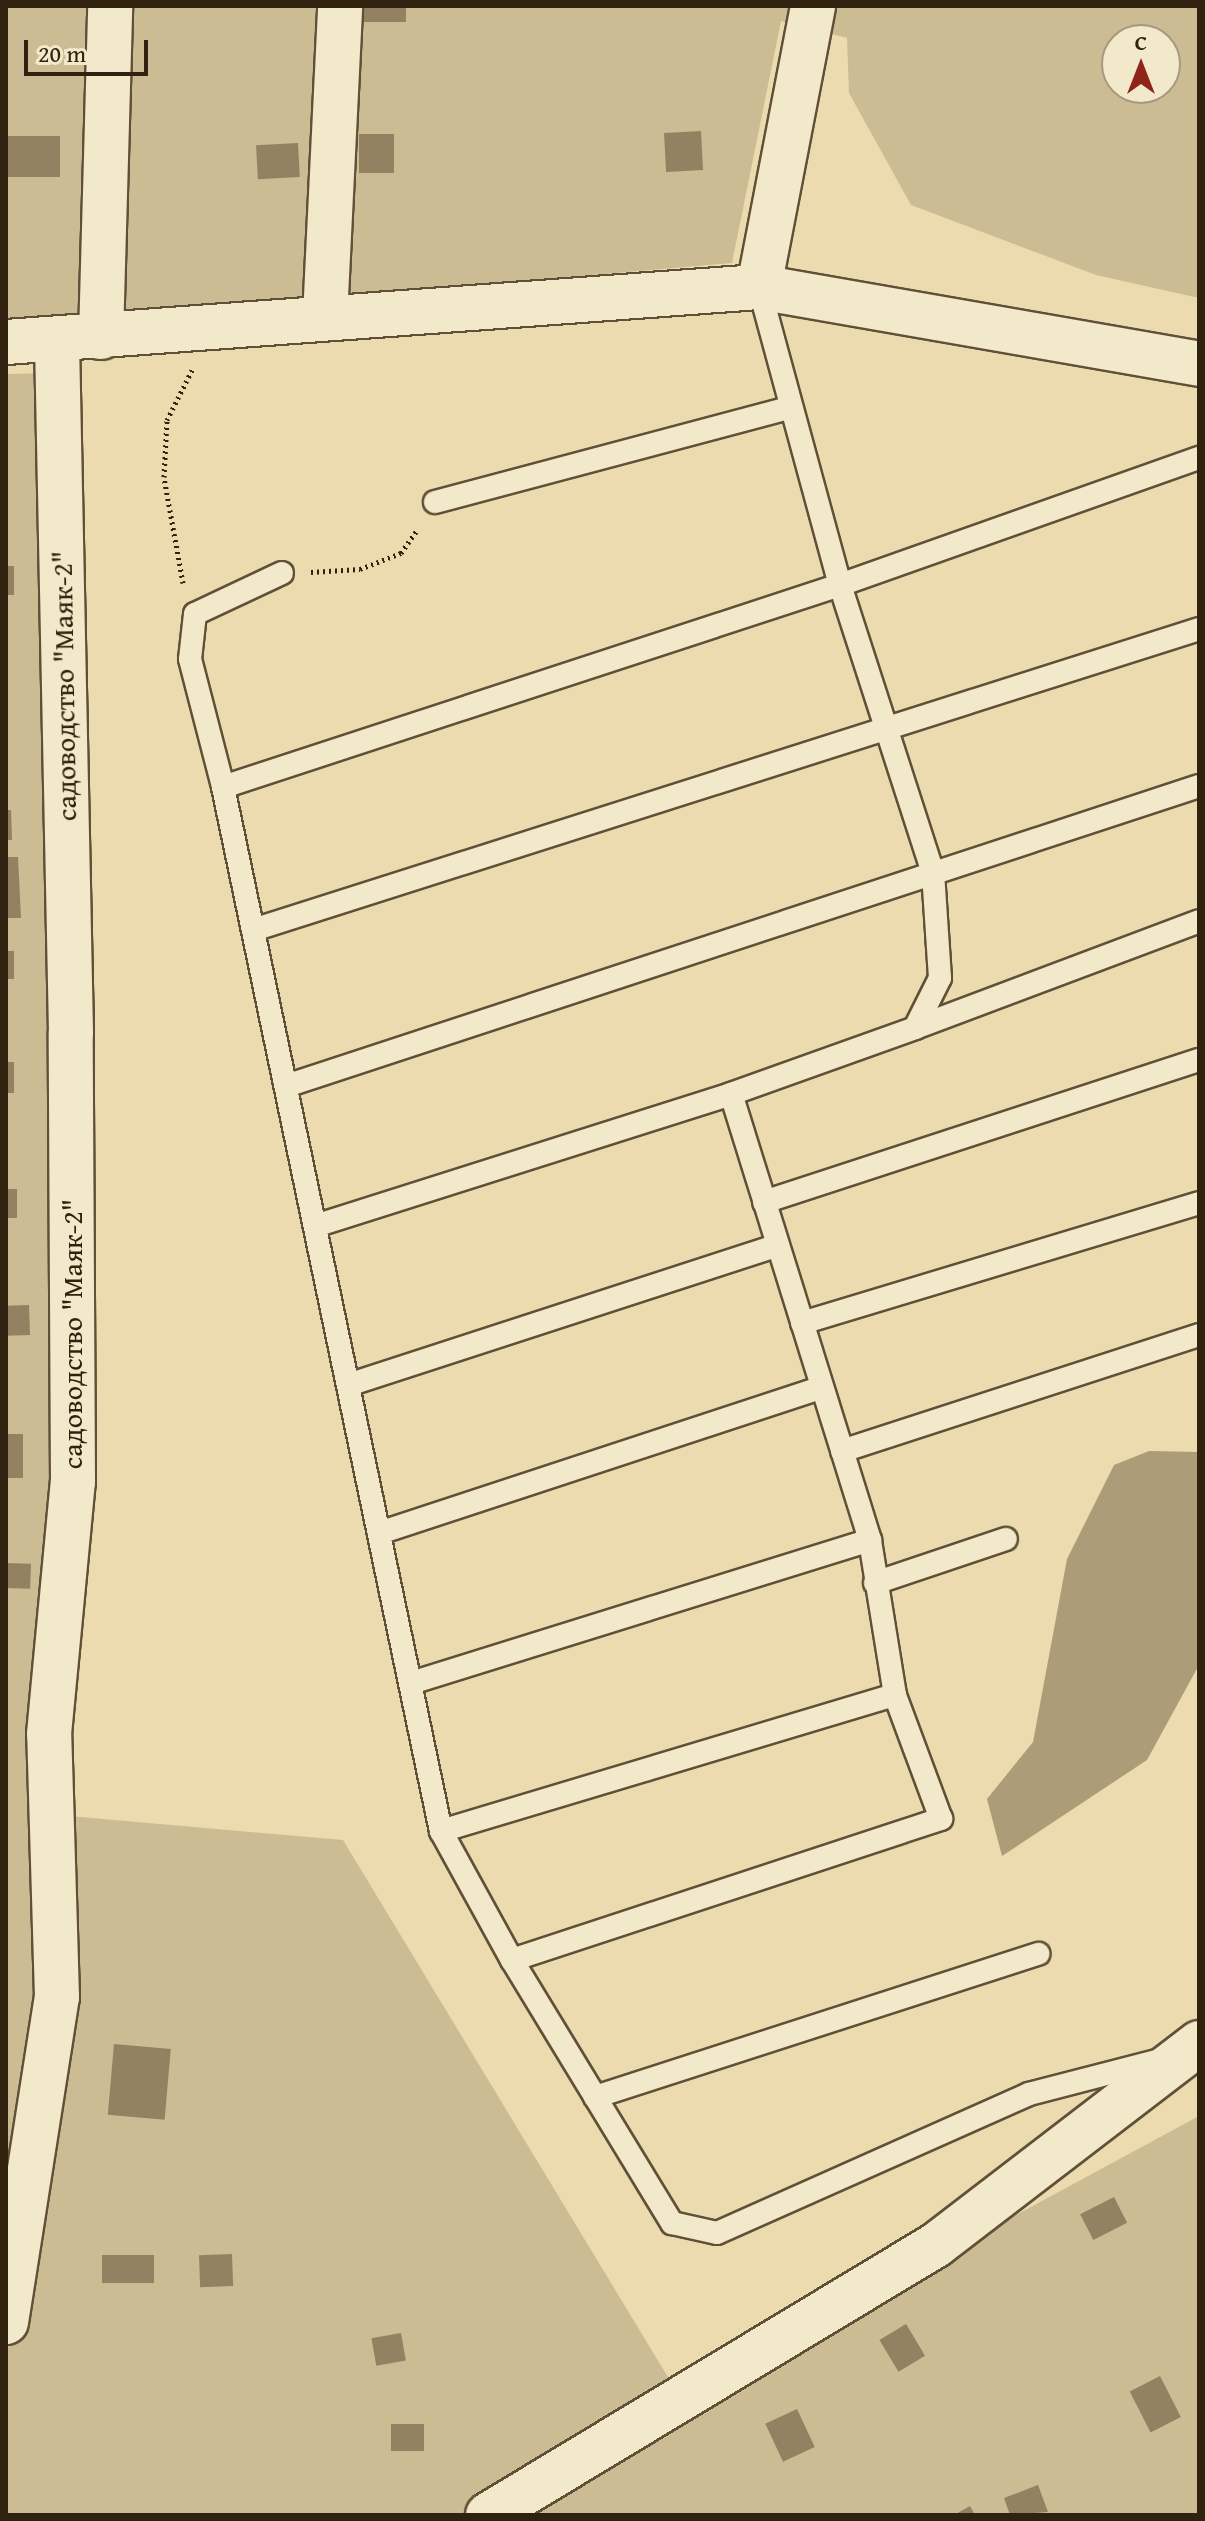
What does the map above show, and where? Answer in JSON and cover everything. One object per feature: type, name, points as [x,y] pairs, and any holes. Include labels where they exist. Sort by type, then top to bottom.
[{"type":"street","points":[[101,337],[110,6]]},
{"type":"street","points":[[325,317],[340,6]]},
{"type":"street","points":[[759,287],[813,6]]},
{"type":"street","points":[[6,342],[57,341],[325,317],[759,287],[1199,364]]},
{"type":"street","name":"садоводство \"Маяк-2\"","points":[[6,2322],[57,1997],[49,1734],[73,1482],[71,1017],[57,341]]},
{"type":"street","points":[[488,2515],[936,2245],[1195,2047]]},
{"type":"lane","points":[[759,287],[840,585],[933,873],[940,978],[915,1028]]},
{"type":"lane","points":[[435,502],[791,407]]},
{"type":"lane","points":[[223,787],[840,585],[1199,458]]},
{"type":"lane","points":[[282,573],[195,614],[190,659],[223,787],[441,1831],[512,1960],[672,2223],[717,2233],[1029,2094],[1195,2047]]},
{"type":"lane","points":[[253,930],[1199,629]]},
{"type":"lane","points":[[286,1086],[1199,786]]},
{"type":"lane","points":[[315,1226],[731,1094],[1199,921]]},
{"type":"lane","points":[[764,1202],[1199,1060]]},
{"type":"lane","points":[[512,1960],[941,1819],[895,1695],[870,1540],[731,1094]]},
{"type":"lane","points":[[802,1323],[1199,1203]]},
{"type":"lane","points":[[348,1385],[778,1245]]},
{"type":"lane","points":[[842,1451],[1199,1335]]},
{"type":"lane","points":[[379,1533],[822,1387]]},
{"type":"lane","points":[[875,1583],[1006,1539]]},
{"type":"lane","points":[[411,1683],[870,1540]]},
{"type":"lane","points":[[441,1831],[895,1695]]},
{"type":"lane","points":[[595,2097],[1038,1954]]},
{"type":"path","points":[[195,329],[191,376],[167,420],[164,477],[178,571],[195,614]]},
{"type":"path","points":[[282,573],[360,569],[401,553],[435,502]]},
{"type":"shaded area","points":[[6,6],[1199,6],[1199,298],[1096,275],[911,205],[849,93],[847,38],[781,21],[732,263],[6,325]]},
{"type":"shaded area","points":[[63,373],[69,1816],[343,1840],[680,2397],[1199,2116],[1199,2515],[6,2515],[6,374]]},
{"type":"shaded area","points":[[1149,1451],[1199,1452],[1199,1665],[1147,1760],[1002,1856],[987,1799],[1033,1742],[1067,1559],[1114,1465]]},
{"type":"building","points":[[362,6],[406,6],[406,22],[362,22]]},
{"type":"building","points":[[701,131],[703,170],[666,172],[664,133]]},
{"type":"building","points":[[359,134],[394,134],[394,173],[359,173]]},
{"type":"building","points":[[8,136],[60,136],[60,177],[8,177]]},
{"type":"building","points":[[298,143],[300,177],[258,179],[256,145]]},
{"type":"building","points":[[6,566],[14,566],[14,595],[6,595]]},
{"type":"building","points":[[6,810],[11,810],[12,840],[6,840]]},
{"type":"building","points":[[6,857],[18,857],[21,918],[6,918]]},
{"type":"building","points":[[6,951],[14,951],[14,979],[6,979]]},
{"type":"building","points":[[6,1062],[14,1062],[14,1093],[6,1093]]},
{"type":"building","points":[[6,1189],[17,1189],[17,1218],[6,1218]]},
{"type":"building","points":[[29,1305],[30,1335],[7,1336],[6,1306]]},
{"type":"building","points":[[6,1434],[23,1434],[23,1478],[6,1478]]},
{"type":"building","points":[[6,1563],[31,1564],[30,1589],[6,1588]]},
{"type":"building","points":[[114,2044],[171,2049],[165,2120],[108,2115]]},
{"type":"building","points":[[1114,2197],[1127,2223],[1093,2240],[1080,2214]]},
{"type":"building","points":[[232,2254],[233,2286],[200,2287],[199,2255]]},
{"type":"building","points":[[102,2255],[154,2255],[154,2283],[102,2283]]},
{"type":"building","points":[[906,2324],[925,2356],[898,2372],[879,2340]]},
{"type":"building","points":[[401,2333],[406,2361],[376,2366],[371,2338]]},
{"type":"building","points":[[1160,2376],[1181,2417],[1151,2432],[1130,2391]]},
{"type":"building","points":[[797,2409],[815,2447],[783,2462],[765,2424]]},
{"type":"building","points":[[391,2424],[424,2424],[424,2451],[391,2451]]},
{"type":"building","points":[[1038,2485],[1048,2512],[1010,2515],[1004,2498]]},
{"type":"building","points":[[970,2506],[975,2515],[954,2515]]}]
